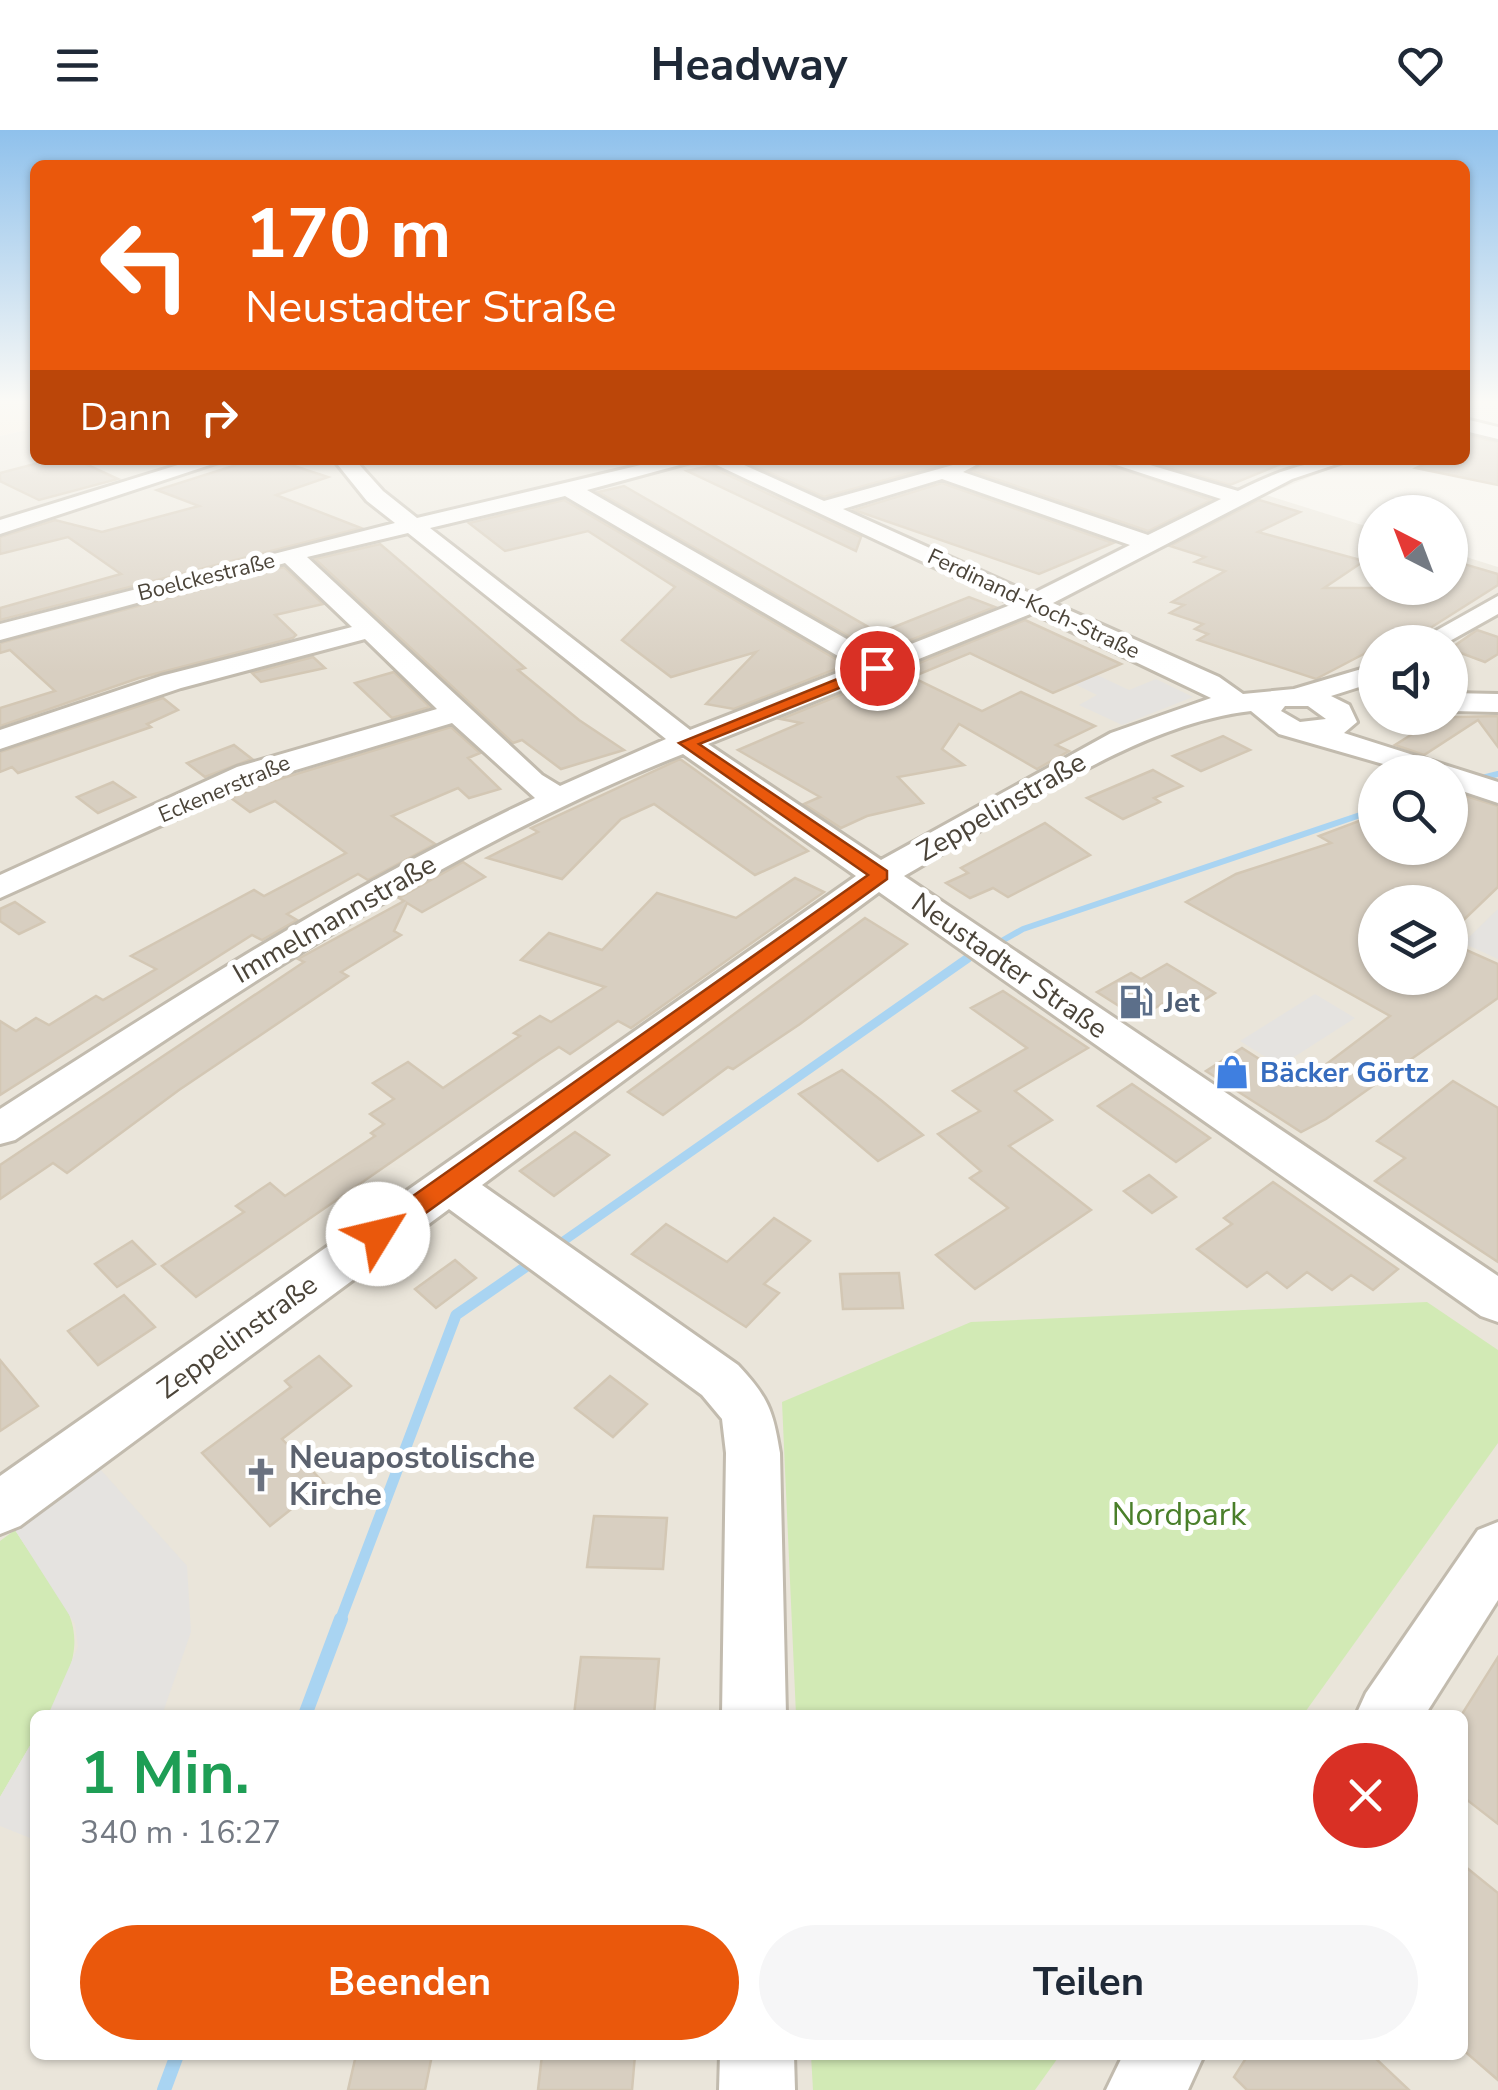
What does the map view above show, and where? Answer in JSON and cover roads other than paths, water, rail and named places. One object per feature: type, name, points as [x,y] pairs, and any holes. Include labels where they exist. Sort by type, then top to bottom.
[{"type":"street","points":[[0,527],[117,490]]},
{"type":"street","name":"Neustadter Straße","points":[[370,490],[687,743],[1498,1302]]},
{"type":"street","name":"Boelckestraße","points":[[0,632],[290,554],[569,490]]},
{"type":"street","points":[[572,490],[877,668]]},
{"type":"street","name":"Ferdinand-Koch-Straße","points":[[790,490],[1209,683],[1237,703]]},
{"type":"street","points":[[827,506],[880,490]]},
{"type":"street","points":[[996,490],[1148,543]]},
{"type":"street","points":[[1214,490],[1240,498]]},
{"type":"street","name":"Immelmannstraße","points":[[0,1129],[302,932],[403,875],[558,798],[1032,603],[1255,490]]},
{"type":"street","points":[[290,554],[540,789],[558,798]]},
{"type":"street","points":[[1460,625],[1498,604]]},
{"type":"street","points":[[0,740],[170,682],[370,630]]},
{"type":"street","points":[[1272,710],[1301,696],[1358,682]]},
{"type":"street","points":[[1308,731],[1330,730],[1358,695]]},
{"type":"street","points":[[1301,696],[1340,716],[1354,734],[1395,755]]},
{"type":"street","points":[[1468,702],[1498,703]]},
{"type":"street","name":"Zeppelinstraße","points":[[0,1508],[880,875],[1098,750],[1182,717],[1237,703],[1272,710]]},
{"type":"street","points":[[1272,710],[1308,731],[1392,755]]},
{"type":"street","name":"Zeppelinstraße","points":[[1182,717],[1240,716],[1272,710]]},
{"type":"street","name":"Eckenerstraße","points":[[0,888],[248,774],[457,712]]},
{"type":"street","points":[[1468,782],[1498,793]]},
{"type":"street","points":[[447,1184],[720,1380],[748,1411],[754,1453],[754,1710]]},
{"type":"street","points":[[1391,1710],[1498,1549]]},
{"type":"street","points":[[757,2060],[758,2090]]},
{"type":"street","points":[[1144,2090],[1164,2060]]},
{"type":"waterway","points":[[1468,782],[1498,774]]},
{"type":"waterway","points":[[991,947],[1023,929],[1358,816]]},
{"type":"waterway","points":[[555,1247],[968,958]]},
{"type":"waterway","points":[[340,1621],[456,1315],[534,1261]]},
{"type":"waterway","points":[[307,1710],[341,1619]]},
{"type":"waterway","points":[[164,2090],[175,2060]]},
{"type":"place","name":"Jet","points":[[1136,1002]]},
{"type":"place","name":"Bäcker Görtz","points":[[1232,1072]]},
{"type":"place","name":"Neuapostolische Kirche","points":[[261,1475]]},
{"type":"park label","name":"Nordpark","points":[[1179,1514]]}]
